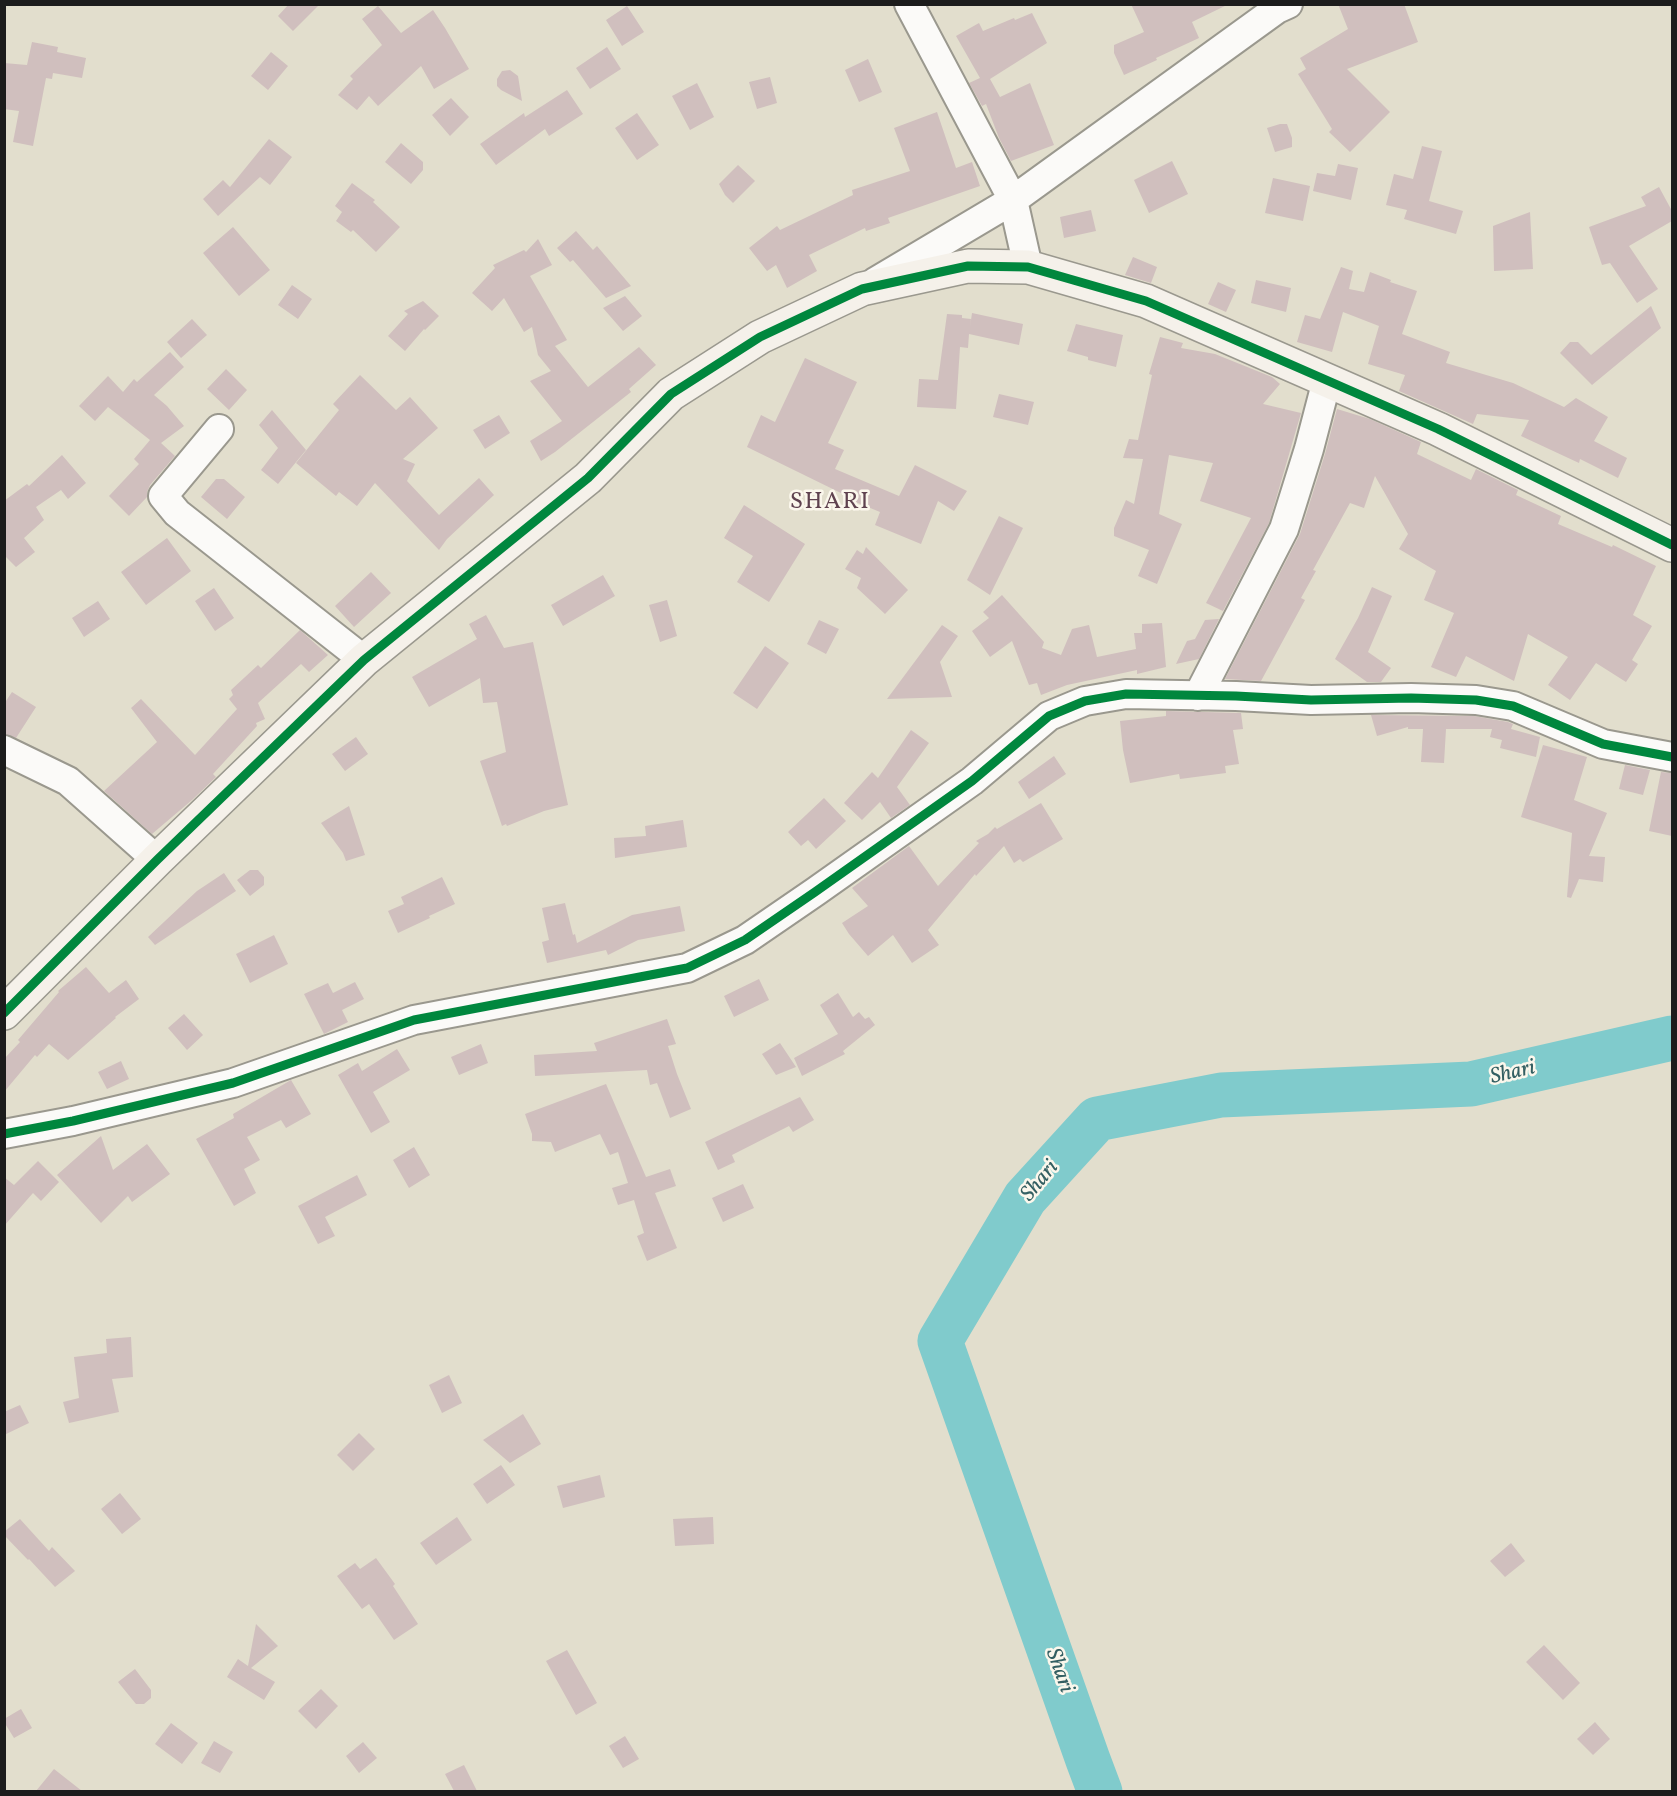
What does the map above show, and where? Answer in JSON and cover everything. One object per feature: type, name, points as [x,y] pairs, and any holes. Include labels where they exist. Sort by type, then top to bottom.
[{"type":"street","points":[[909,4],[1013,200],[1028,267]]},
{"type":"street","points":[[4,1013],[157,860],[364,660],[588,478],[671,394],[760,337],[862,289],[1013,200],[1277,9],[1288,4]]},
{"type":"street","points":[[862,289],[968,266],[1028,267],[1146,302],[1438,429],[1672,545]]},
{"type":"street","points":[[1198,696],[1284,529],[1309,449],[1327,380]]},
{"type":"street","points":[[219,429],[163,495],[177,513],[364,660]]},
{"type":"street","points":[[4,1134],[73,1121],[233,1083],[414,1020],[687,968],[745,940],[972,781],[1049,716],[1085,700],[1126,694],[1311,700],[1411,698],[1476,700],[1513,706],[1603,744],[1672,757]]},
{"type":"street","points":[[4,750],[68,781],[157,860]]},
{"type":"building","points":[[289,4],[320,4],[293,31],[278,16]]},
{"type":"building","points":[[1131,4],[1229,4],[1192,22],[1199,38],[1124,75],[1114,53],[1114,45],[1144,32]]},
{"type":"building","points":[[1338,4],[1404,4],[1418,42],[1347,69],[1390,112],[1350,152],[1329,132],[1332,129],[1298,74],[1306,69],[1300,58],[1348,29]]},
{"type":"building","points":[[378,6],[401,33],[433,10],[469,69],[434,89],[421,66],[378,106],[369,96],[357,110],[338,95],[353,79],[350,76],[382,45],[362,19]]},
{"type":"building","points":[[627,6],[644,32],[622,46],[606,20]]},
{"type":"building","points":[[1032,13],[1047,43],[990,79],[1000,97],[1030,83],[1054,145],[1011,161],[986,104],[982,106],[969,83],[980,78],[956,36],[979,23],[983,31]]},
{"type":"building","points":[[32,42],[58,47],[57,52],[86,58],[82,78],[53,73],[52,79],[46,78],[33,146],[13,142],[19,111],[4,109],[4,63],[27,65]]},
{"type":"building","points":[[607,47],[621,69],[590,89],[576,68]]},
{"type":"building","points":[[271,52],[288,66],[268,90],[251,76]]},
{"type":"building","points":[[868,59],[882,92],[859,102],[845,70]]},
{"type":"building","points":[[510,70],[518,76],[522,101],[497,86],[497,79],[502,71]]},
{"type":"building","points":[[770,77],[777,103],[757,109],[749,82]]},
{"type":"building","points":[[697,83],[714,117],[690,130],[672,96]]},
{"type":"building","points":[[567,90],[583,114],[549,136],[545,129],[496,165],[480,144],[524,113],[525,117]]},
{"type":"building","points":[[451,98],[469,117],[450,136],[432,115]]},
{"type":"building","points":[[937,112],[956,168],[972,162],[980,186],[888,218],[890,223],[866,231],[865,228],[809,255],[817,271],[787,288],[776,265],[767,271],[749,248],[777,226],[780,230],[853,195],[852,190],[910,171],[894,128]]},
{"type":"building","points":[[637,113],[659,145],[637,160],[615,128]]},
{"type":"building","points":[[1287,124],[1292,138],[1292,147],[1275,152],[1267,128]]},
{"type":"building","points":[[269,139],[292,157],[270,185],[260,177],[218,216],[203,199],[223,180],[230,187]]},
{"type":"building","points":[[401,143],[423,162],[423,170],[411,184],[385,162]]},
{"type":"building","points":[[1422,146],[1442,151],[1429,201],[1463,211],[1456,234],[1404,219],[1407,210],[1386,205],[1394,174],[1413,179]]},
{"type":"building","points":[[1172,161],[1188,194],[1149,213],[1134,180]]},
{"type":"building","points":[[1338,164],[1358,168],[1351,200],[1313,191],[1317,173],[1335,176]]},
{"type":"building","points":[[738,165],[755,181],[733,203],[719,184]]},
{"type":"building","points":[[1273,178],[1310,186],[1303,221],[1265,213]]},
{"type":"building","points":[[352,183],[375,200],[373,202],[400,227],[376,252],[353,230],[351,232],[336,221],[342,212],[335,206]]},
{"type":"building","points":[[1659,187],[1672,211],[1672,221],[1629,246],[1658,289],[1637,303],[1610,263],[1602,265],[1589,227],[1646,206],[1641,197]]},
{"type":"building","points":[[1091,210],[1096,231],[1064,238],[1060,217]]},
{"type":"building","points":[[1530,212],[1533,269],[1494,271],[1493,226]]},
{"type":"building","points":[[233,227],[270,270],[239,296],[203,253]]},
{"type":"building","points":[[576,231],[593,250],[597,246],[631,286],[606,298],[573,260],[570,262],[557,248]]},
{"type":"building","points":[[538,239],[552,265],[530,276],[567,340],[555,346],[588,387],[639,347],[656,365],[629,389],[631,392],[541,461],[530,441],[562,421],[530,381],[551,371],[538,355],[532,327],[524,332],[504,298],[492,311],[472,293],[495,268],[493,265],[524,250],[526,252]]},
{"type":"building","points":[[1133,257],[1157,267],[1151,283],[1125,275]]},
{"type":"building","points":[[1341,267],[1353,271],[1349,289],[1364,292],[1370,272],[1417,291],[1402,334],[1450,352],[1446,363],[1513,383],[1564,407],[1576,398],[1608,417],[1594,441],[1627,458],[1618,478],[1580,459],[1579,463],[1521,436],[1529,420],[1477,414],[1473,424],[1399,391],[1405,375],[1368,364],[1379,326],[1343,312],[1332,352],[1297,342],[1305,315],[1320,319]]},
{"type":"building","points":[[1256,280],[1291,288],[1286,312],[1251,303]]},
{"type":"building","points":[[1218,282],[1236,290],[1226,312],[1208,304]]},
{"type":"building","points":[[292,285],[312,299],[298,319],[278,305]]},
{"type":"building","points":[[625,296],[642,316],[623,331],[603,308]]},
{"type":"building","points":[[423,301],[439,316],[405,351],[388,336],[408,314],[404,311]]},
{"type":"building","points":[[1651,306],[1661,328],[1592,385],[1560,353],[1570,342],[1578,342],[1591,355]]},
{"type":"building","points":[[972,313],[1023,324],[1019,345],[969,334],[968,348],[960,347],[956,409],[917,407],[919,379],[938,380],[947,314],[962,315],[962,318],[971,319],[970,327]]},
{"type":"building","points":[[192,319],[207,335],[181,358],[167,342]]},
{"type":"building","points":[[1076,324],[1123,335],[1116,367],[1088,360],[1088,357],[1067,351]]},
{"type":"building","points":[[1160,337],[1183,343],[1181,348],[1215,354],[1272,377],[1280,384],[1263,404],[1301,413],[1269,523],[1223,611],[1206,603],[1251,518],[1200,501],[1213,463],[1169,455],[1159,514],[1182,524],[1157,584],[1138,576],[1149,550],[1114,536],[1114,528],[1126,500],[1134,504],[1143,459],[1123,458],[1129,439],[1138,440],[1152,375],[1149,374]]},
{"type":"building","points":[[170,352],[184,367],[154,395],[184,426],[161,443],[175,456],[150,485],[147,497],[129,516],[109,496],[139,464],[134,459],[150,440],[108,407],[95,421],[79,406],[108,376],[123,392],[134,379],[137,382]]},
{"type":"building","points":[[805,358],[857,382],[828,443],[844,450],[835,469],[899,496],[915,465],[967,491],[954,511],[938,501],[921,544],[875,525],[880,512],[846,498],[847,496],[747,447],[761,415],[775,422]]},
{"type":"building","points":[[226,369],[247,390],[229,410],[207,389]]},
{"type":"building","points":[[360,375],[396,410],[410,397],[438,428],[403,459],[415,464],[407,481],[439,515],[479,478],[494,495],[447,539],[439,550],[375,483],[357,506],[339,492],[336,496],[296,463],[339,410],[333,404]]},
{"type":"building","points":[[999,394],[1034,402],[1028,425],[993,417]]},
{"type":"building","points":[[1337,409],[1370,419],[1421,442],[1417,454],[1471,480],[1476,469],[1518,490],[1516,495],[1561,516],[1558,524],[1612,547],[1613,545],[1656,566],[1633,615],[1652,626],[1632,660],[1638,664],[1626,682],[1596,663],[1570,700],[1548,685],[1568,657],[1528,634],[1514,681],[1466,656],[1456,677],[1431,667],[1454,613],[1424,600],[1436,571],[1399,549],[1408,534],[1375,476],[1364,508],[1350,503],[1313,570],[1316,571],[1301,598],[1305,600],[1261,681],[1225,679],[1300,534]]},
{"type":"building","points":[[272,410],[306,450],[278,484],[261,470],[278,448],[259,425]]},
{"type":"building","points":[[499,415],[510,433],[485,449],[473,430]]},
{"type":"building","points":[[62,455],[86,483],[68,499],[61,490],[36,507],[44,520],[24,538],[35,552],[16,567],[4,555],[4,501],[27,484],[29,486]]},
{"type":"building","points":[[216,479],[224,479],[245,497],[227,519],[201,497]]},
{"type":"building","points":[[744,505],[805,544],[769,602],[737,582],[753,556],[724,538]]},
{"type":"building","points":[[999,516],[1023,528],[990,595],[967,580]]},
{"type":"building","points":[[167,538],[191,571],[146,605],[121,572]]},
{"type":"building","points":[[866,547],[908,590],[885,614],[857,588],[861,578],[845,569],[857,550],[863,554]]},
{"type":"building","points":[[371,572],[391,593],[354,627],[335,606]]},
{"type":"building","points":[[603,575],[615,596],[563,626],[551,605]]},
{"type":"building","points":[[1372,587],[1392,596],[1368,652],[1391,668],[1381,682],[1367,682],[1335,659]]},
{"type":"building","points":[[214,588],[234,618],[215,631],[195,601]]},
{"type":"building","points":[[1002,595],[1044,642],[1042,648],[1061,655],[1072,629],[1089,625],[1097,657],[1136,649],[1134,633],[1142,633],[1142,624],[1162,623],[1166,667],[1137,674],[1137,670],[1067,685],[1041,695],[1037,683],[1029,685],[1012,641],[990,657],[972,631],[989,618],[983,612]]},
{"type":"building","points":[[667,600],[677,636],[660,642],[649,605]]},
{"type":"building","points":[[98,601],[110,619],[84,637],[72,618]]},
{"type":"building","points":[[486,615],[504,648],[533,642],[568,805],[544,811],[507,826],[506,824],[502,826],[480,761],[506,752],[497,702],[483,703],[480,678],[429,707],[412,677],[477,639],[469,624]]},
{"type":"building","points":[[1219,619],[1199,659],[1176,664],[1187,641],[1195,639],[1205,620]]},
{"type":"building","points":[[819,620],[839,629],[826,654],[807,644]]},
{"type":"building","points":[[942,625],[958,636],[940,662],[952,697],[887,699]]},
{"type":"building","points":[[300,630],[328,655],[309,672],[301,664],[258,703],[265,719],[256,723],[257,726],[213,774],[216,777],[152,834],[104,791],[157,742],[131,708],[141,699],[195,755],[237,709],[229,699],[233,695],[231,690],[258,665],[261,668]]},
{"type":"building","points":[[765,646],[789,663],[757,709],[733,693]]},
{"type":"building","points":[[12,692],[36,707],[16,738],[4,734],[4,704]]},
{"type":"building","points":[[1166,711],[1241,713],[1243,729],[1233,730],[1239,764],[1225,766],[1226,773],[1180,779],[1179,774],[1130,783],[1120,721],[1166,716]]},
{"type":"building","points":[[1371,715],[1474,716],[1508,722],[1513,724],[1511,729],[1540,737],[1536,757],[1500,748],[1502,740],[1490,737],[1492,729],[1446,729],[1444,763],[1421,762],[1423,729],[1408,729],[1408,727],[1377,736]]},
{"type":"building","points":[[911,730],[929,743],[897,787],[910,805],[891,818],[880,802],[862,820],[844,803],[872,772],[878,778]]},
{"type":"building","points":[[356,737],[368,754],[345,771],[332,754]]},
{"type":"building","points":[[1543,745],[1587,757],[1574,800],[1607,813],[1589,856],[1605,857],[1603,882],[1579,879],[1571,898],[1567,897],[1572,833],[1521,817]]},
{"type":"building","points":[[1054,756],[1066,774],[1029,799],[1018,782]]},
{"type":"building","points":[[1625,765],[1650,770],[1643,795],[1619,789]]},
{"type":"building","points":[[1661,772],[1672,773],[1672,836],[1649,831]]},
{"type":"building","points":[[824,798],[846,821],[816,849],[808,840],[801,846],[788,832]]},
{"type":"building","points":[[1041,803],[1063,839],[1023,862],[1020,859],[1014,863],[1004,846],[976,876],[975,874],[928,930],[939,945],[912,963],[893,935],[868,956],[849,934],[842,923],[868,906],[852,888],[909,846],[938,886],[979,843],[976,841],[995,827],[997,829]]},
{"type":"building","points":[[349,806],[365,855],[346,861],[343,853],[321,823]]},
{"type":"building","points":[[683,820],[687,847],[615,858],[614,838],[646,836],[645,826]]},
{"type":"building","points":[[250,870],[258,870],[264,877],[264,885],[250,896],[237,880]]},
{"type":"building","points":[[224,873],[236,891],[155,945],[148,937],[197,891]]},
{"type":"building","points":[[442,877],[455,904],[398,933],[388,911],[404,904],[401,897]]},
{"type":"building","points":[[565,903],[577,943],[632,915],[680,906],[685,931],[638,940],[608,955],[606,950],[547,963],[542,942],[549,940],[542,908]]},
{"type":"building","points":[[274,935],[288,964],[250,983],[236,954]]},
{"type":"building","points":[[86,967],[109,993],[126,980],[139,999],[115,1017],[68,1060],[49,1044],[37,1057],[35,1055],[4,1092],[4,1059],[20,1042],[18,1040],[58,991]]},
{"type":"building","points":[[759,979],[769,1000],[734,1017],[724,996]]},
{"type":"building","points":[[355,982],[364,999],[342,1010],[348,1022],[324,1034],[304,994],[328,983],[333,993]]},
{"type":"building","points":[[838,993],[853,1017],[859,1012],[865,1019],[869,1017],[875,1025],[843,1051],[845,1054],[802,1076],[794,1058],[838,1034],[820,1005]]},
{"type":"building","points":[[184,1014],[203,1035],[187,1050],[168,1028]]},
{"type":"building","points":[[667,1019],[676,1044],[668,1046],[691,1109],[670,1118],[657,1083],[650,1085],[647,1070],[535,1076],[534,1055],[597,1051],[594,1043]]},
{"type":"building","points":[[780,1043],[796,1067],[776,1075],[762,1054]]},
{"type":"building","points":[[481,1044],[488,1063],[459,1075],[451,1057]]},
{"type":"building","points":[[397,1049],[410,1070],[373,1092],[390,1122],[371,1133],[338,1075],[358,1063],[362,1071]]},
{"type":"building","points":[[121,1061],[129,1079],[107,1089],[98,1072]]},
{"type":"building","points":[[291,1080],[311,1114],[286,1128],[281,1120],[247,1137],[260,1160],[244,1169],[256,1193],[234,1206],[196,1139],[234,1118],[233,1114]]},
{"type":"building","points":[[606,1084],[646,1177],[670,1169],[676,1186],[655,1193],[677,1248],[647,1261],[637,1236],[644,1233],[634,1200],[618,1205],[612,1188],[628,1183],[618,1152],[610,1155],[600,1134],[555,1152],[551,1142],[532,1141],[525,1114]]},
{"type":"building","points":[[800,1097],[814,1120],[793,1132],[789,1126],[732,1155],[735,1162],[718,1170],[705,1142]]},
{"type":"building","points":[[101,1136],[113,1170],[147,1144],[170,1174],[132,1202],[128,1196],[101,1223],[57,1175]]},
{"type":"building","points":[[414,1147],[430,1175],[409,1188],[393,1160]]},
{"type":"building","points":[[38,1161],[59,1182],[41,1201],[33,1193],[4,1226],[4,1177],[14,1185]]},
{"type":"building","points":[[357,1175],[367,1195],[325,1217],[335,1236],[318,1244],[298,1206]]},
{"type":"building","points":[[743,1184],[754,1208],[723,1222],[712,1198]]},
{"type":"building","points":[[131,1337],[133,1377],[112,1379],[119,1412],[69,1423],[63,1402],[79,1398],[74,1357],[107,1353],[106,1339]]},
{"type":"building","points":[[449,1375],[462,1403],[442,1413],[429,1385]]},
{"type":"building","points":[[20,1405],[29,1423],[4,1435],[4,1412]]},
{"type":"building","points":[[523,1414],[541,1444],[510,1463],[483,1440]]},
{"type":"building","points":[[359,1433],[375,1449],[353,1471],[337,1455]]},
{"type":"building","points":[[501,1465],[515,1485],[487,1504],[473,1484]]},
{"type":"building","points":[[600,1475],[605,1497],[563,1508],[557,1486]]},
{"type":"building","points":[[120,1493],[141,1519],[122,1534],[101,1509]]},
{"type":"building","points":[[457,1517],[472,1540],[436,1565],[420,1543]]},
{"type":"building","points":[[713,1517],[714,1544],[675,1546],[673,1519]]},
{"type":"building","points":[[20,1519],[49,1551],[52,1547],[75,1571],[55,1587],[4,1535],[4,1532]]},
{"type":"building","points":[[1511,1543],[1525,1561],[1505,1577],[1490,1561]]},
{"type":"building","points":[[376,1558],[395,1584],[393,1586],[418,1624],[394,1640],[369,1604],[362,1609],[337,1576],[355,1563],[360,1569]]},
{"type":"building","points":[[256,1624],[278,1646],[251,1668],[275,1682],[264,1700],[227,1677],[238,1659],[248,1666]]},
{"type":"building","points":[[1544,1645],[1580,1683],[1563,1700],[1526,1662]]},
{"type":"building","points":[[567,1650],[597,1703],[576,1715],[546,1661]]},
{"type":"building","points":[[135,1669],[151,1690],[151,1698],[144,1704],[136,1704],[118,1682]]},
{"type":"building","points":[[321,1689],[338,1706],[316,1729],[298,1711]]},
{"type":"building","points":[[21,1709],[32,1728],[14,1738],[4,1719]]},
{"type":"building","points":[[1595,1722],[1610,1739],[1593,1755],[1577,1739]]},
{"type":"building","points":[[171,1723],[198,1743],[182,1764],[155,1744]]},
{"type":"building","points":[[625,1736],[639,1759],[623,1768],[609,1746]]},
{"type":"building","points":[[214,1741],[233,1752],[220,1773],[201,1763]]},
{"type":"building","points":[[363,1742],[377,1758],[359,1773],[346,1756]]},
{"type":"building","points":[[464,1765],[477,1791],[454,1791],[445,1774]]},
{"type":"building","points":[[54,1769],[82,1791],[36,1791]]},
{"type":"waterway","name":"Shari","points":[[1100,1792],[940,1341],[1025,1198],[1097,1119],[1221,1095],[1471,1084],[1672,1038]]},
{"type":"cycle path","points":[[4,1013],[157,860],[364,660],[588,478],[671,394],[760,337],[862,289],[968,266],[1028,267],[1146,301],[1438,429],[1672,545]]},
{"type":"cycle path","points":[[4,1134],[73,1121],[233,1083],[414,1020],[687,968],[745,940],[972,781],[1049,716],[1085,701],[1126,694],[1311,700],[1411,698],[1476,700],[1513,706],[1603,744],[1672,757]]},
{"type":"district","name":"SHARI","points":[[830,504]]}]
